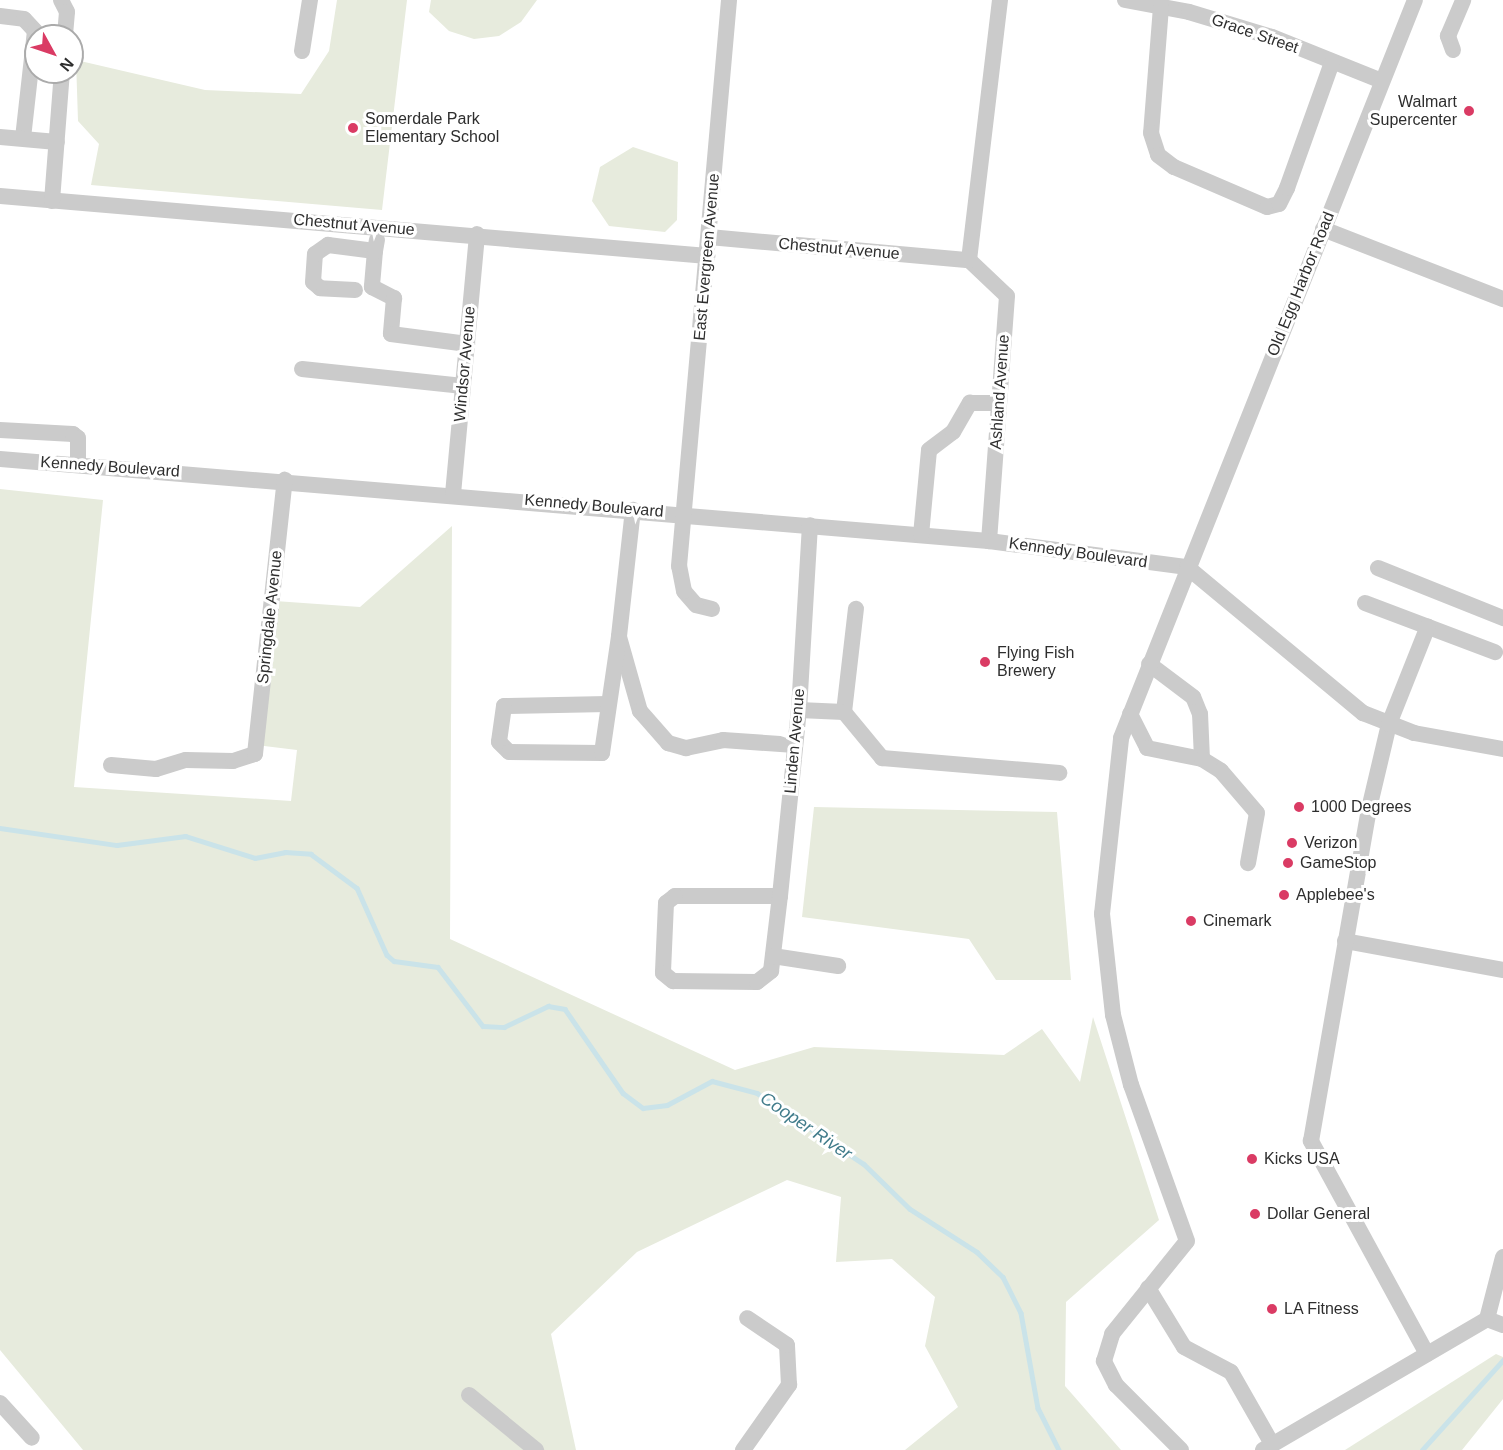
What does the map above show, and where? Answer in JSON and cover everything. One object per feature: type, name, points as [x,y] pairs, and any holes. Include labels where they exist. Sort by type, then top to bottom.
[{"type":"street","points":[[61,0],[67,12],[66,24]]},
{"type":"street","points":[[302,51],[310,0]]},
{"type":"street","name":"East Evergreen Avenue","points":[[712,609],[696,606],[684,591],[679,566],[729,0]]},
{"type":"street","points":[[969,260],[1000,0]]},
{"type":"street","name":"Grace Street","points":[[1125,0],[1161,7],[1272,37],[1382,81]]},
{"type":"street","name":"Old Egg Harbor Road","points":[[1148,1288],[1187,1241],[1131,1085],[1113,1015],[1103,926],[1121,738],[1187,567],[1415,0]]},
{"type":"street","points":[[1453,50],[1448,36],[1463,0]]},
{"type":"street","points":[[1161,7],[1151,133],[1158,155],[1174,167],[1267,207],[1279,204],[1287,188],[1332,62]]},
{"type":"street","points":[[0,16],[24,19],[35,31],[22,138]]},
{"type":"street","points":[[52,201],[61,84]]},
{"type":"street","points":[[0,137],[57,142]]},
{"type":"street","name":"Chestnut Avenue","points":[[0,196],[378,229],[477,234],[707,256]]},
{"type":"street","points":[[378,229],[372,287],[394,298],[391,334],[467,344]]},
{"type":"street","points":[[1323,229],[1503,299]]},
{"type":"street","name":"Windsor Avenue","points":[[453,494],[477,234]]},
{"type":"street","name":"Chestnut Avenue","points":[[709,237],[969,260]]},
{"type":"street","points":[[354,290],[320,288],[313,282],[315,254],[328,245],[375,251]]},
{"type":"street","name":"Ashland Avenue","points":[[969,260],[1007,296],[988,541]]},
{"type":"street","points":[[302,369],[463,386]]},
{"type":"street","points":[[921,535],[929,450],[953,432],[970,403],[999,403]]},
{"type":"street","points":[[0,430],[73,434],[78,438],[78,464]]},
{"type":"street","name":"Kennedy Boulevard","points":[[0,459],[285,480],[988,541],[1187,567]]},
{"type":"street","name":"Springdale Avenue","points":[[111,765],[156,769],[186,760],[233,761],[255,754],[285,480]]},
{"type":"street","points":[[608,704],[504,705],[499,742],[509,752],[602,753],[619,636],[633,510]]},
{"type":"street","name":"Linden Avenue","points":[[773,956],[799,710],[810,525]]},
{"type":"street","points":[[1187,567],[1333,692],[1389,723],[1503,749]]},
{"type":"street","points":[[1378,568],[1503,618]]},
{"type":"street","points":[[1365,603],[1495,652]]},
{"type":"street","points":[[856,609],[844,712],[882,758],[1059,773]]},
{"type":"street","points":[[1427,1354],[1311,1141],[1346,941],[1389,723],[1428,626]]},
{"type":"street","points":[[619,636],[640,711],[668,743],[686,748],[723,740],[795,745]]},
{"type":"street","points":[[1149,664],[1193,697],[1200,714],[1202,759]]},
{"type":"street","points":[[799,710],[844,712]]},
{"type":"street","points":[[1130,714],[1147,748],[1202,759],[1221,771],[1257,813],[1248,863]]},
{"type":"street","points":[[780,896],[675,896],[666,903],[661,962],[673,981],[756,982],[771,971],[773,956],[838,966]]},
{"type":"street","points":[[1346,941],[1503,970]]},
{"type":"street","points":[[1181,1450],[1116,1385],[1104,1361],[1112,1334],[1148,1288],[1184,1347],[1232,1372],[1267,1447],[1427,1354],[1495,1322],[1503,1257]]},
{"type":"street","points":[[743,1450],[789,1385],[787,1345],[747,1317]]},
{"type":"street","points":[[469,1395],[536,1450]]},
{"type":"street","points":[[0,1402],[32,1438]]},
{"type":"shaded area","points":[[337,0],[407,0],[382,210],[91,185],[99,144],[78,121],[77,84],[84,84],[84,62],[205,90],[301,94],[329,51]]},
{"type":"shaded area","points":[[431,0],[537,0],[521,22],[499,36],[474,39],[449,31],[429,12]]},
{"type":"shaded area","points":[[633,147],[678,162],[677,220],[665,232],[609,226],[592,201],[600,167]]},
{"type":"shaded area","points":[[0,489],[103,500],[74,787],[291,801],[297,750],[256,745],[275,601],[360,607],[452,526],[450,939],[735,1070],[814,1047],[1004,1055],[1042,1029],[1080,1082],[1093,1017],[1159,1220],[1066,1302],[1065,1386],[1121,1450],[905,1450],[958,1407],[925,1346],[935,1297],[892,1259],[836,1262],[841,1197],[787,1180],[637,1252],[551,1334],[576,1450],[83,1450],[0,1350]]},
{"type":"shaded area","points":[[814,807],[1057,812],[1071,980],[996,980],[969,939],[802,917]]},
{"type":"shaded area","points":[[1496,1354],[1503,1357],[1503,1399],[1462,1450],[1345,1450]]},
{"type":"waterway","name":"Cooper River","points":[[0,828],[117,845],[185,836],[255,858],[285,852],[311,854],[357,888],[387,955],[394,961],[438,967],[483,1026],[504,1027],[548,1006],[565,1009],[623,1093],[643,1108],[667,1105],[712,1081],[757,1093],[864,1164],[910,1209],[977,1252],[1003,1277],[1021,1313],[1038,1408],[1059,1450]]},
{"type":"waterway","points":[[1422,1450],[1503,1360]]},
{"type":"place","name":"Walmart Supercenter","points":[[1469,111]]},
{"type":"place","name":"Somerdale Park Elementary School","points":[[353,128]]},
{"type":"place","name":"Flying Fish Brewery","points":[[985,662]]},
{"type":"place","name":"1000 Degrees","points":[[1299,807]]},
{"type":"place","name":"Verizon","points":[[1292,843]]},
{"type":"place","name":"GameStop","points":[[1288,863]]},
{"type":"place","name":"Applebee's","points":[[1284,895]]},
{"type":"place","name":"Cinemark","points":[[1191,921]]},
{"type":"place","name":"Kicks USA","points":[[1252,1159]]},
{"type":"place","name":"Dollar General","points":[[1255,1214]]},
{"type":"place","name":"LA Fitness","points":[[1272,1309]]}]
